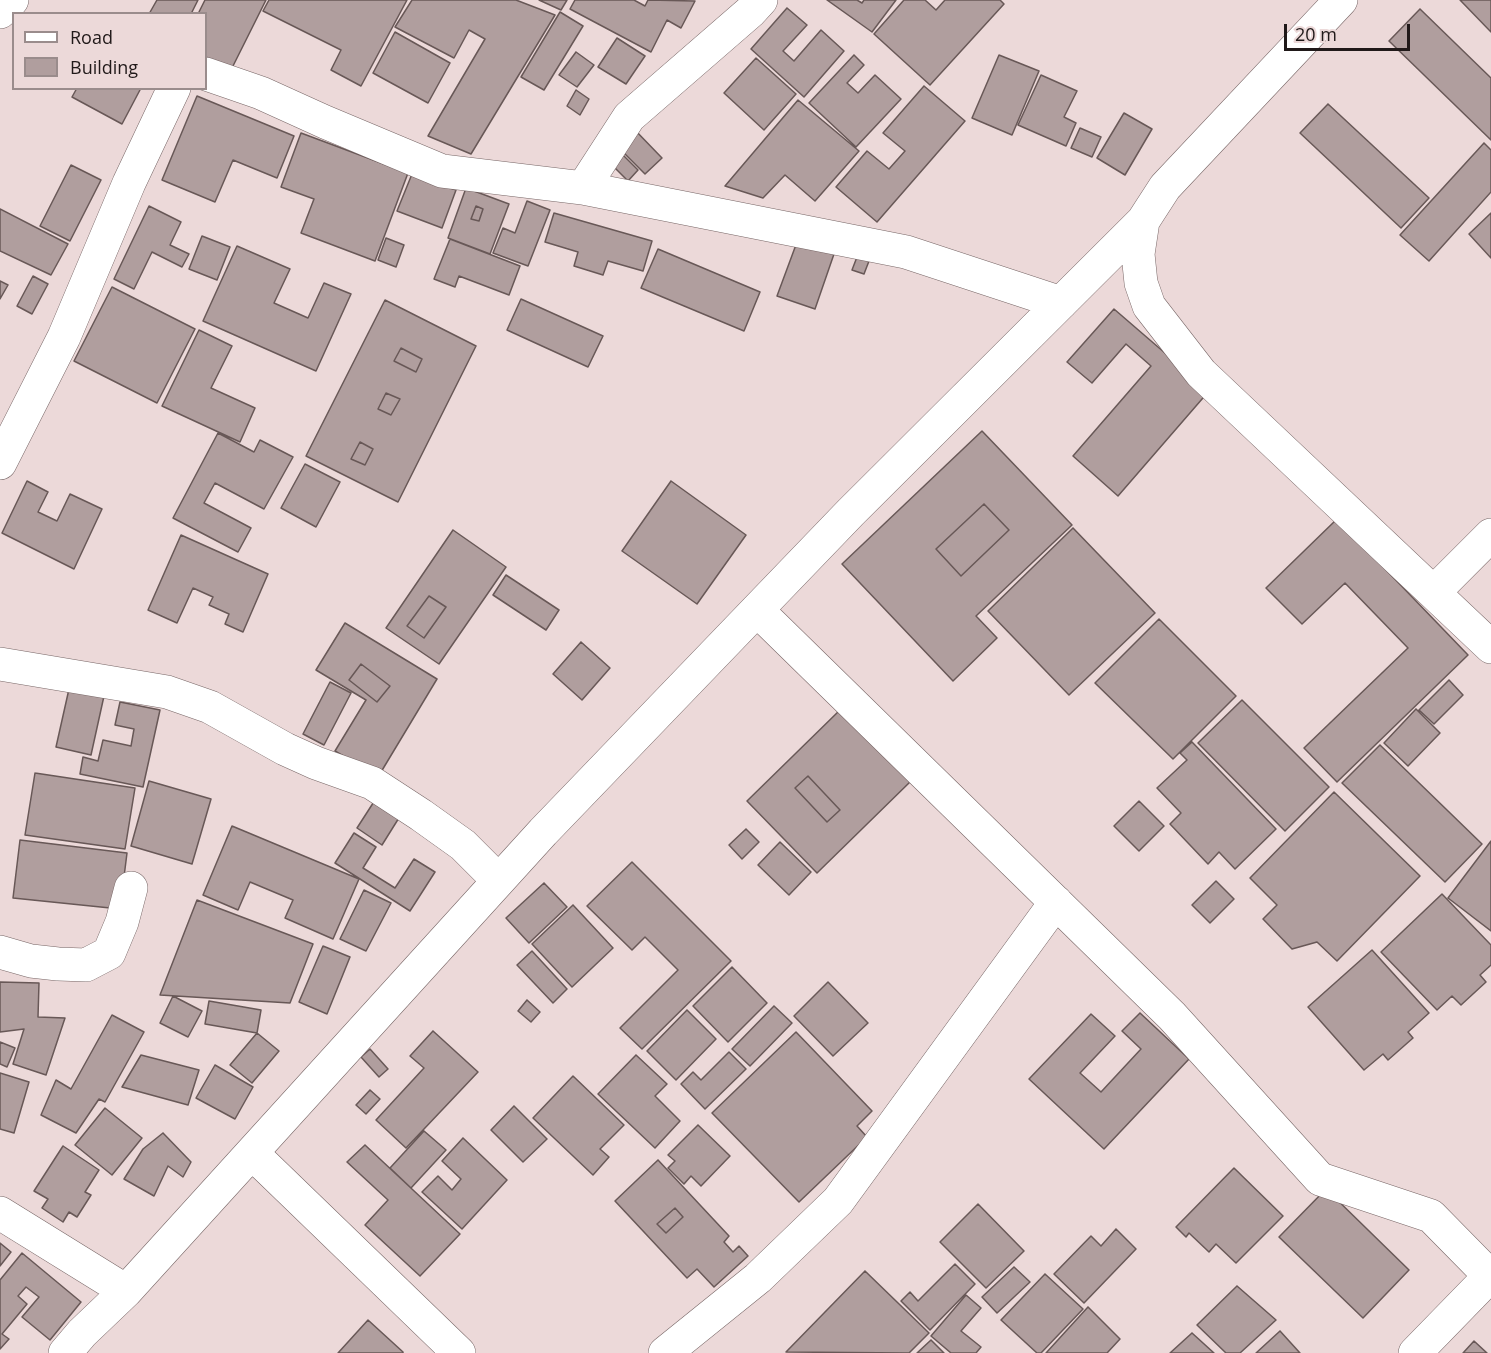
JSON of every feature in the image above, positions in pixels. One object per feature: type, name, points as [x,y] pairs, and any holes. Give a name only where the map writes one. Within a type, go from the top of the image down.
[{"type":"street","points":[[0,12],[12,0]]},
{"type":"street","points":[[583,188],[629,117],[761,0]]},
{"type":"street","points":[[66,1353],[82,1333],[126,1291],[498,880],[850,513],[1143,221],[1165,187],[1341,0]]},
{"type":"street","points":[[207,74],[261,93],[442,171],[583,188],[906,252],[1061,303]]},
{"type":"street","points":[[0,464],[64,337],[129,183],[173,90]]},
{"type":"street","points":[[1143,221],[1138,254],[1141,283],[1149,306],[1201,373],[1491,647]]},
{"type":"street","points":[[1434,592],[1491,535]]},
{"type":"street","points":[[756,610],[1173,1016],[1320,1179],[1431,1216],[1491,1276],[1415,1353]]},
{"type":"street","points":[[0,663],[167,692],[210,707],[296,754],[372,783],[463,845],[498,880]]},
{"type":"street","points":[[0,952],[31,961],[86,965],[109,953],[122,922],[131,888]]},
{"type":"street","points":[[665,1353],[758,1278],[838,1200],[1056,902]]},
{"type":"street","points":[[252,1153],[459,1353]]},
{"type":"street","points":[[0,1214],[126,1291]]},
{"type":"building","points":[[157,0],[198,0],[192,12],[150,12]]},
{"type":"building","points":[[205,0],[266,0],[231,70],[207,58],[207,12],[199,12]]},
{"type":"building","points":[[269,0],[407,0],[361,86],[331,70],[341,50],[263,11]]},
{"type":"building","points":[[412,0],[516,0],[555,15],[471,154],[428,136],[485,39],[469,30],[454,58],[395,27]]},
{"type":"building","points":[[539,0],[567,0],[561,10]]},
{"type":"building","points":[[575,0],[634,0],[645,6],[648,0],[695,1],[681,28],[667,20],[651,52],[570,9]]},
{"type":"building","points":[[827,0],[857,0],[862,3],[864,0],[896,0],[872,32]]},
{"type":"building","points":[[904,0],[925,0],[936,10],[945,0],[1000,0],[1004,4],[930,85],[874,34]]},
{"type":"building","points":[[1460,0],[1491,0],[1491,32]]},
{"type":"building","points":[[787,8],[807,25],[783,51],[794,61],[821,30],[844,51],[804,97],[751,49]]},
{"type":"building","points":[[1420,9],[1491,78],[1491,140],[1389,41]]},
{"type":"building","points":[[560,12],[583,26],[544,90],[521,77]]},
{"type":"building","points":[[395,32],[450,63],[428,103],[373,73]]},
{"type":"building","points":[[617,38],[645,56],[626,84],[598,67]]},
{"type":"building","points":[[576,52],[594,65],[577,87],[559,75]]},
{"type":"building","points":[[854,55],[864,65],[847,83],[858,93],[875,75],[901,99],[856,147],[809,103]]},
{"type":"building","points":[[999,55],[1039,71],[1012,135],[972,118]]},
{"type":"building","points":[[756,58],[796,94],[764,130],[724,93]]},
{"type":"building","points":[[1041,75],[1077,91],[1064,117],[1076,123],[1066,146],[1018,125]]},
{"type":"building","points":[[924,86],[965,121],[877,222],[836,187],[867,151],[889,169],[905,151],[883,133]]},
{"type":"building","points":[[76,90],[140,90],[122,124],[72,97]]},
{"type":"building","points":[[576,90],[589,99],[580,115],[567,106]]},
{"type":"building","points":[[197,96],[294,136],[277,178],[233,160],[215,202],[162,180]]},
{"type":"building","points":[[798,100],[859,151],[815,201],[785,175],[763,198],[725,186]]},
{"type":"building","points":[[1328,104],[1429,198],[1401,228],[1300,133]]},
{"type":"building","points":[[1124,113],[1152,129],[1125,175],[1097,158]]},
{"type":"building","points":[[633,128],[662,158],[645,174],[616,145]]},
{"type":"building","points":[[1080,128],[1101,137],[1092,157],[1071,148]]},
{"type":"building","points":[[301,133],[408,173],[375,261],[301,233],[314,199],[281,187]]},
{"type":"building","points":[[1484,143],[1491,150],[1491,192],[1429,261],[1400,235]]},
{"type":"building","points":[[620,152],[638,170],[628,181],[610,163]]},
{"type":"building","points":[[71,165],[101,180],[70,241],[40,226]]},
{"type":"building","points":[[412,174],[456,190],[442,228],[397,211]]},
{"type":"building","points":[[466,188],[509,204],[490,254],[448,238]],"holes":[[[476,206],[483,209],[479,221],[471,219]]]},
{"type":"building","points":[[527,201],[550,210],[528,266],[493,253],[503,228],[515,233]]},
{"type":"building","points":[[149,206],[181,222],[170,245],[189,254],[182,267],[152,252],[134,289],[114,279]]},
{"type":"building","points":[[476,206],[483,209],[479,221],[471,219]]},
{"type":"building","points":[[0,209],[68,244],[51,275],[0,251]]},
{"type":"building","points":[[554,213],[652,241],[643,271],[608,261],[603,275],[574,266],[578,252],[545,242]]},
{"type":"building","points":[[1491,213],[1491,258],[1469,234]]},
{"type":"building","points":[[202,236],[230,247],[217,280],[189,269]]},
{"type":"building","points":[[386,238],[404,245],[396,267],[378,260]]},
{"type":"building","points":[[450,239],[520,266],[509,295],[459,276],[455,287],[434,279]]},
{"type":"building","points":[[797,242],[834,254],[815,309],[777,296]]},
{"type":"building","points":[[237,246],[290,269],[274,303],[308,318],[324,283],[351,294],[316,371],[203,321]]},
{"type":"building","points":[[658,249],[760,292],[744,331],[641,288]]},
{"type":"building","points":[[857,257],[869,261],[864,274],[852,270]]},
{"type":"building","points":[[33,276],[48,284],[32,314],[17,306]]},
{"type":"building","points":[[0,281],[8,285],[0,299]]},
{"type":"building","points":[[112,287],[195,329],[157,403],[74,361]]},
{"type":"building","points":[[521,299],[603,336],[588,367],[507,330]]},
{"type":"building","points":[[385,300],[476,346],[398,502],[306,456]],"holes":[[[401,348],[422,359],[416,372],[394,361]],[[386,393],[400,399],[391,415],[378,409]],[[360,442],[373,449],[365,465],[351,459]]]},
{"type":"building","points":[[1114,309],[1209,391],[1118,496],[1073,456],[1151,366],[1126,344],[1092,383],[1067,362]]},
{"type":"building","points":[[199,330],[232,346],[211,388],[255,408],[240,442],[162,406]]},
{"type":"building","points":[[401,348],[422,359],[416,372],[394,361]]},
{"type":"building","points":[[386,393],[400,399],[391,415],[378,409]]},
{"type":"building","points":[[982,431],[1072,525],[976,616],[997,638],[953,681],[842,564]],"holes":[[[984,504],[1009,530],[961,576],[936,549]]]},
{"type":"building","points":[[218,433],[254,452],[260,440],[293,457],[264,509],[215,483],[204,503],[251,528],[238,552],[173,518]]},
{"type":"building","points":[[360,442],[373,449],[365,465],[351,459]]},
{"type":"building","points":[[305,464],[340,482],[316,527],[281,508]]},
{"type":"building","points":[[27,481],[48,492],[38,512],[57,521],[70,494],[102,509],[74,569],[2,533]]},
{"type":"building","points":[[671,481],[746,535],[697,604],[622,551]]},
{"type":"building","points":[[984,504],[1009,530],[961,576],[936,549]]},
{"type":"building","points":[[1337,519],[1468,655],[1337,782],[1304,748],[1408,648],[1345,583],[1302,624],[1266,588]]},
{"type":"building","points":[[1073,528],[1155,613],[1069,695],[988,611]]},
{"type":"building","points":[[453,530],[506,567],[439,664],[386,628]],"holes":[[[429,596],[446,607],[424,638],[407,626]]]},
{"type":"building","points":[[181,535],[268,574],[243,632],[225,624],[229,614],[209,605],[213,597],[193,588],[177,623],[148,610]]},
{"type":"building","points":[[506,575],[559,610],[546,630],[493,595]]},
{"type":"building","points":[[429,596],[446,607],[424,638],[407,626]]},
{"type":"building","points":[[1159,619],[1236,696],[1173,759],[1095,683]]},
{"type":"building","points":[[345,623],[437,679],[378,777],[335,751],[366,700],[316,670]],"holes":[[[361,664],[390,686],[377,702],[349,680]]]},
{"type":"building","points":[[581,642],[610,668],[582,700],[553,674]]},
{"type":"building","points":[[361,664],[390,686],[377,702],[349,680]]},
{"type":"building","points":[[1449,680],[1463,695],[1434,724],[1419,710]]},
{"type":"building","points":[[330,682],[351,693],[324,745],[303,734]]},
{"type":"building","points":[[69,689],[104,696],[91,755],[56,747]]},
{"type":"building","points":[[1242,700],[1329,787],[1285,831],[1198,743]]},
{"type":"building","points":[[120,702],[160,710],[143,787],[80,774],[83,757],[98,761],[103,740],[131,746],[134,729],[115,725]]},
{"type":"building","points":[[841,709],[911,781],[817,873],[747,801]],"holes":[[[808,776],[840,810],[827,822],[795,788]]]},
{"type":"building","points":[[1416,709],[1440,733],[1408,766],[1384,743]]},
{"type":"building","points":[[1192,742],[1276,829],[1235,869],[1219,852],[1208,864],[1170,824],[1181,813],[1157,788],[1187,760],[1180,753]]},
{"type":"building","points":[[1380,745],[1482,844],[1445,882],[1342,783]]},
{"type":"building","points":[[35,773],[135,788],[125,849],[25,835]]},
{"type":"building","points":[[808,776],[840,810],[827,822],[795,788]]},
{"type":"building","points":[[149,781],[211,799],[192,864],[131,846]]},
{"type":"building","points":[[1334,792],[1420,876],[1337,961],[1317,942],[1292,949],[1263,919],[1277,905],[1250,878]]},
{"type":"building","points":[[377,797],[402,813],[382,845],[357,828]]},
{"type":"building","points":[[1139,801],[1164,826],[1139,851],[1114,826]]},
{"type":"building","points":[[232,826],[359,879],[333,939],[285,918],[293,900],[250,882],[238,910],[203,895]]},
{"type":"building","points":[[746,829],[759,842],[742,859],[729,845]]},
{"type":"building","points":[[354,833],[376,847],[363,868],[395,888],[414,859],[435,872],[410,911],[335,863]]},
{"type":"building","points":[[20,840],[127,853],[120,909],[13,898]]},
{"type":"building","points":[[1491,841],[1491,931],[1448,898]]},
{"type":"building","points":[[780,842],[811,872],[789,895],[758,865]]},
{"type":"building","points":[[632,862],[731,961],[642,1049],[620,1028],[678,970],[645,937],[632,950],[587,906]]},
{"type":"building","points":[[1216,881],[1234,899],[1210,923],[1192,905]]},
{"type":"building","points":[[544,883],[567,907],[529,943],[506,918]]},
{"type":"building","points":[[364,890],[391,903],[366,951],[340,939]]},
{"type":"building","points":[[1442,894],[1491,945],[1491,965],[1480,975],[1486,982],[1461,1005],[1452,996],[1437,1010],[1381,952]]},
{"type":"building","points":[[197,900],[313,944],[290,1003],[160,995]]},
{"type":"building","points":[[573,905],[613,948],[572,987],[532,944]]},
{"type":"building","points":[[323,946],[350,957],[327,1014],[299,1002]]},
{"type":"building","points":[[1372,950],[1429,1013],[1408,1032],[1413,1038],[1388,1060],[1383,1054],[1364,1070],[1308,1007]]},
{"type":"building","points":[[532,951],[567,989],[553,1003],[517,965]]},
{"type":"building","points":[[732,967],[767,1003],[728,1042],[693,1006]]},
{"type":"building","points":[[0,982],[39,983],[38,1017],[65,1018],[46,1075],[13,1064],[24,1029],[0,1032]]},
{"type":"building","points":[[828,982],[868,1023],[833,1056],[794,1016]]},
{"type":"building","points":[[173,996],[202,1011],[188,1037],[160,1023]]},
{"type":"building","points":[[527,1000],[540,1012],[531,1022],[518,1011]]},
{"type":"building","points":[[209,1001],[261,1010],[257,1033],[205,1024]]},
{"type":"building","points":[[774,1006],[792,1023],[750,1066],[732,1049]]},
{"type":"building","points":[[687,1010],[716,1039],[676,1080],[647,1051]]},
{"type":"building","points":[[1140,1013],[1189,1059],[1104,1149],[1029,1079],[1091,1014],[1115,1036],[1080,1073],[1101,1092],[1141,1049],[1122,1031]]},
{"type":"building","points":[[112,1015],[144,1032],[105,1102],[99,1099],[76,1133],[41,1115],[56,1080],[71,1089]]},
{"type":"building","points":[[433,1031],[478,1072],[406,1148],[376,1120],[424,1068],[410,1056]]},
{"type":"building","points":[[796,1032],[872,1111],[857,1126],[867,1137],[799,1202],[712,1113]]},
{"type":"building","points":[[257,1033],[279,1051],[252,1083],[230,1065]]},
{"type":"building","points":[[0,1042],[15,1048],[7,1067],[0,1064]]},
{"type":"building","points":[[370,1049],[388,1069],[379,1077],[361,1057]]},
{"type":"building","points":[[729,1052],[746,1069],[705,1109],[681,1084],[693,1072],[701,1080]]},
{"type":"building","points":[[141,1055],[199,1070],[188,1105],[122,1087]]},
{"type":"building","points":[[636,1055],[667,1084],[655,1096],[680,1121],[655,1148],[598,1094]]},
{"type":"building","points":[[215,1065],[253,1087],[235,1119],[196,1098]]},
{"type":"building","points":[[0,1073],[29,1082],[14,1133],[0,1129]]},
{"type":"building","points":[[573,1076],[624,1125],[600,1149],[609,1157],[593,1175],[533,1118]]},
{"type":"building","points":[[370,1090],[380,1099],[366,1114],[356,1105]]},
{"type":"building","points":[[514,1106],[547,1139],[523,1162],[491,1130]]},
{"type":"building","points":[[105,1108],[142,1138],[112,1175],[75,1145]]},
{"type":"building","points":[[698,1125],[730,1156],[701,1186],[691,1176],[684,1184],[668,1168],[675,1161],[668,1155]]},
{"type":"building","points":[[424,1131],[446,1150],[411,1188],[390,1168]]},
{"type":"building","points":[[163,1133],[191,1162],[183,1177],[168,1166],[154,1196],[124,1179],[143,1149]]},
{"type":"building","points":[[463,1138],[507,1180],[462,1229],[422,1192],[438,1176],[452,1190],[461,1179],[442,1161]]},
{"type":"building","points":[[365,1145],[460,1234],[420,1276],[365,1225],[388,1200],[347,1162]]},
{"type":"building","points":[[63,1146],[99,1170],[85,1192],[91,1195],[77,1217],[69,1212],[63,1222],[42,1208],[48,1199],[34,1191]]},
{"type":"building","points":[[658,1160],[729,1236],[724,1242],[733,1252],[739,1246],[748,1256],[714,1287],[697,1269],[687,1278],[615,1201]],"holes":[[[675,1208],[683,1217],[666,1233],[657,1224]]]},
{"type":"building","points":[[1234,1168],[1283,1216],[1236,1263],[1216,1244],[1209,1252],[1189,1233],[1186,1237],[1176,1227]]},
{"type":"building","points":[[1326,1189],[1409,1270],[1363,1318],[1279,1237]]},
{"type":"building","points":[[978,1204],[1024,1251],[986,1288],[940,1242]]},
{"type":"building","points":[[675,1208],[683,1217],[666,1233],[657,1224]]},
{"type":"building","points":[[1116,1229],[1136,1249],[1084,1303],[1054,1274],[1091,1236],[1101,1246]]},
{"type":"building","points":[[0,1243],[11,1252],[0,1266]]},
{"type":"building","points":[[22,1253],[81,1302],[50,1340],[22,1317],[39,1297],[26,1287],[18,1296],[27,1304],[2,1334],[9,1339],[0,1349],[0,1280]]},
{"type":"building","points":[[955,1264],[975,1284],[930,1330],[901,1301],[910,1292],[918,1301]]},
{"type":"building","points":[[1014,1267],[1030,1282],[997,1313],[982,1297]]},
{"type":"building","points":[[865,1271],[929,1333],[909,1353],[786,1352]]},
{"type":"building","points":[[1045,1274],[1083,1309],[1041,1353],[1037,1353],[1001,1320]]},
{"type":"building","points":[[1237,1286],[1276,1320],[1240,1353],[1226,1353],[1197,1325]]},
{"type":"building","points":[[966,1295],[981,1308],[961,1331],[981,1347],[976,1353],[951,1353],[931,1336]]},
{"type":"building","points":[[1088,1307],[1120,1339],[1107,1353],[1046,1353]]},
{"type":"building","points":[[368,1320],[403,1352],[403,1353],[338,1353]]},
{"type":"building","points":[[1280,1331],[1300,1353],[1256,1353]]},
{"type":"building","points":[[1192,1333],[1214,1353],[1170,1353]]},
{"type":"building","points":[[931,1340],[944,1353],[917,1353]]},
{"type":"building","points":[[1474,1341],[1487,1353],[1463,1353]]}]
